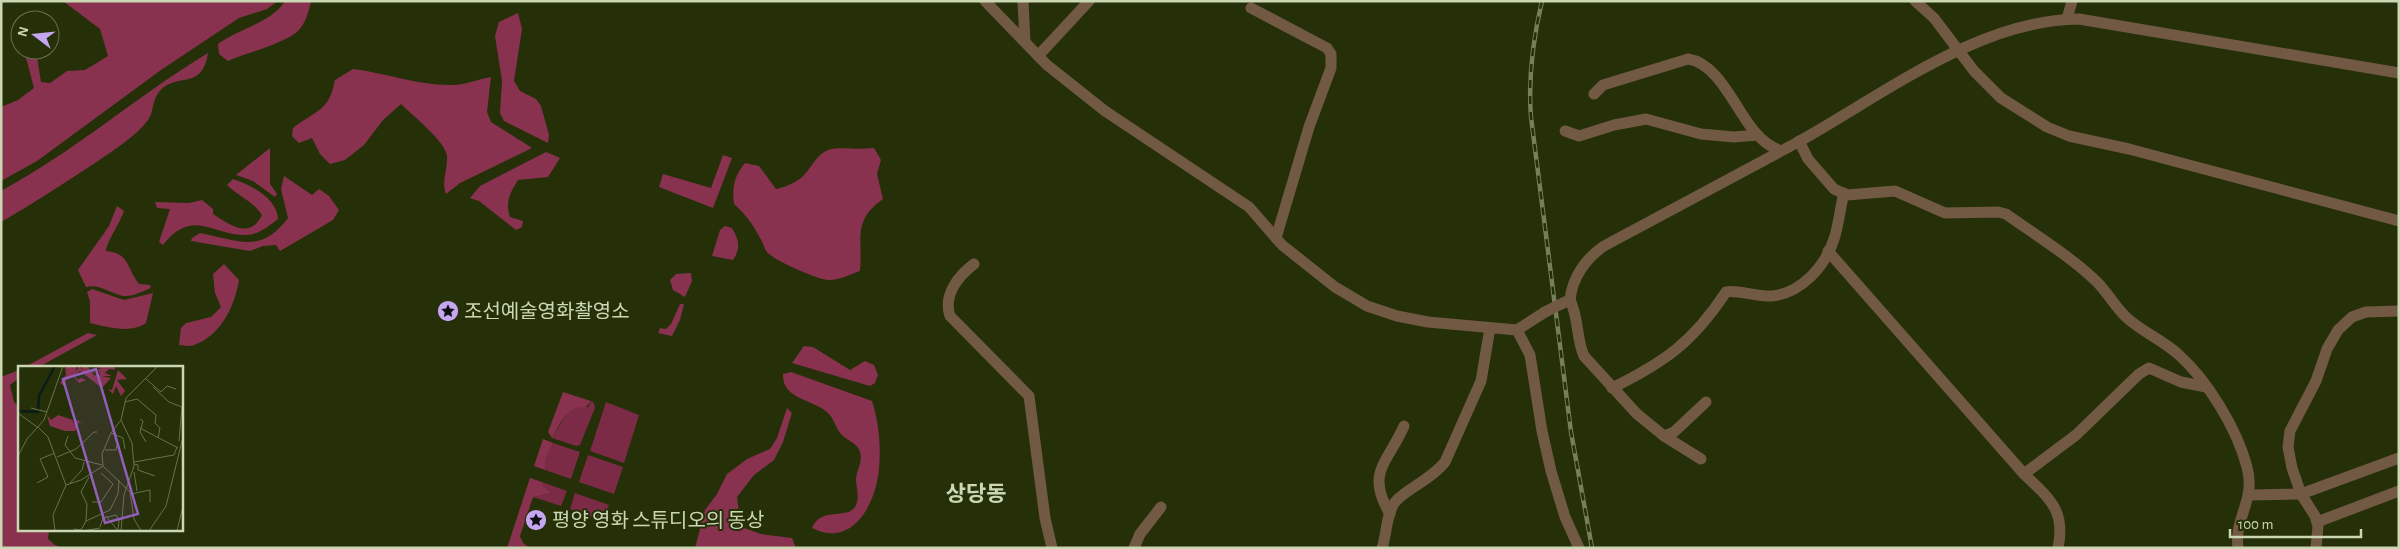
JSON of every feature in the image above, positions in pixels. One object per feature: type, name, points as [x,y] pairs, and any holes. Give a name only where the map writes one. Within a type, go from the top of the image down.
[{"type":"street","points":[[985,1],[1038,56],[1105,110],[1249,206],[1276,238],[1304,265],[1335,287],[1367,306],[1397,316],[1428,322],[1517,330],[1545,312],[1567,301],[1574,282],[1593,254],[1799,142],[1933,64],[2018,28],[2067,19],[2079,19],[2399,73]]},
{"type":"street","points":[[1023,1],[1025,42]]},
{"type":"street","points":[[1038,56],[1089,1]]},
{"type":"street","points":[[1915,1],[1934,18],[1974,71],[2001,98],[2025,115],[2069,136],[2130,149],[2399,221]]},
{"type":"street","points":[[2067,19],[2072,1]]},
{"type":"street","points":[[1251,8],[1327,48],[1331,54],[1331,68],[1306,135],[1293,187],[1276,238]]},
{"type":"street","points":[[1594,94],[1603,85],[1688,60],[1695,60],[1726,89],[1763,141],[1780,151]]},
{"type":"street","points":[[1565,131],[1579,136],[1614,125],[1646,119],[1701,134],[1734,137],[1758,135]]},
{"type":"street","points":[[1799,142],[1808,159],[1834,189],[1844,193],[1858,195],[1895,191],[1945,213],[1998,212],[2006,214],[2070,260],[2098,283],[2124,316],[2179,355],[2219,405],[2239,444],[2248,468],[2250,495],[2237,538],[2238,548]]},
{"type":"street","points":[[1612,388],[1666,359],[1692,336],[1709,317],[1726,292],[1769,296],[1788,293],[1812,276],[1834,239],[1844,193]]},
{"type":"street","points":[[1828,251],[2024,474],[2056,506],[2060,537],[2058,548]]},
{"type":"street","points":[[974,264],[964,271],[951,290],[948,309],[950,316],[1029,396],[1045,518],[1052,548]]},
{"type":"street","points":[[1567,301],[1575,311],[1579,344],[1584,356],[1637,414],[1664,436],[1701,459]]},
{"type":"street","points":[[2316,548],[2317,522],[2301,494],[2292,468],[2288,447],[2290,431],[2316,381],[2327,349],[2338,330],[2352,317],[2366,312],[2399,311]]},
{"type":"street","points":[[1382,548],[1390,514],[1396,501],[1437,473],[1445,462],[1481,381],[1490,328]]},
{"type":"street","points":[[1517,330],[1530,354],[1542,431],[1551,471],[1565,517],[1579,548]]},
{"type":"street","points":[[2024,474],[2076,435],[2139,374],[2149,368],[2181,382],[2206,387]]},
{"type":"street","points":[[1664,436],[1674,432],[1706,402]]},
{"type":"street","points":[[1390,514],[1382,501],[1378,478],[1380,467],[1404,426]]},
{"type":"street","points":[[2250,495],[2301,494],[2399,458]]},
{"type":"street","points":[[2317,522],[2399,491]]},
{"type":"street","points":[[1134,548],[1140,534],[1161,507]]},
{"type":"shaded area","points":[[63,1],[278,1],[267,9],[239,18],[161,70],[37,161],[1,181],[1,107],[18,100],[34,88],[27,60],[38,60],[41,82],[50,83],[67,71],[85,70],[108,56],[100,29]]},
{"type":"shaded area","points":[[285,1],[311,1],[304,24],[293,35],[228,61],[219,54],[218,44],[264,20]]},
{"type":"shaded area","points":[[518,13],[522,29],[514,81],[520,91],[536,99],[541,106],[549,135],[548,143],[504,121],[500,113],[502,81],[495,36],[499,22]]},
{"type":"shaded area","points":[[208,53],[205,65],[200,73],[194,77],[166,86],[159,92],[148,120],[131,137],[74,177],[1,222],[1,191],[55,159],[156,87]]},
{"type":"shaded area","points":[[353,69],[440,85],[462,84],[491,77],[487,112],[491,122],[532,148],[460,183],[446,194],[444,184],[447,156],[445,150],[435,136],[401,104],[383,120],[364,145],[345,160],[330,164],[320,154],[312,138],[299,143],[292,136],[293,128],[325,105],[335,80]]},
{"type":"shaded area","points":[[270,148],[270,184],[277,194],[275,197],[253,181],[236,175]]},
{"type":"shaded area","points":[[835,148],[874,148],[881,160],[877,174],[883,199],[873,207],[863,223],[860,240],[860,271],[830,280],[807,274],[787,265],[767,252],[752,224],[734,204],[735,182],[738,173],[745,163],[759,166],[776,189],[789,185],[805,175],[821,154],[826,151]]},
{"type":"shaded area","points":[[546,152],[560,158],[548,177],[518,180],[509,198],[510,217],[523,221],[522,227],[516,230],[479,201],[470,198],[480,186]]},
{"type":"shaded area","points":[[723,155],[732,158],[713,208],[659,187],[663,174],[711,188]]},
{"type":"shaded area","points":[[284,176],[312,195],[319,189],[329,196],[339,210],[333,220],[280,251],[276,245],[263,246],[250,251],[191,241],[192,238],[200,233],[248,242],[268,237],[278,230],[288,218],[281,189]]},
{"type":"shaded area","points":[[233,179],[262,193],[277,211],[278,219],[263,230],[250,235],[234,234],[193,225],[174,234],[163,245],[159,242],[170,209],[157,208],[155,202],[189,203],[202,200],[213,209],[213,214],[233,226],[246,229],[257,223],[262,215],[250,202],[227,185]]},
{"type":"shaded area","points":[[117,206],[124,211],[106,251],[114,252],[124,258],[139,284],[150,285],[151,288],[134,295],[119,295],[96,286],[86,287],[78,270],[109,226]]},
{"type":"shaded area","points":[[725,226],[732,228],[738,240],[737,252],[733,260],[712,256],[720,230]]},
{"type":"shaded area","points":[[224,264],[239,280],[234,299],[225,318],[212,335],[204,341],[192,346],[179,345],[181,328],[186,323],[211,317],[221,307],[215,293],[213,274]]},
{"type":"shaded area","points":[[691,273],[692,281],[685,297],[673,290],[670,280],[676,274]]},
{"type":"shaded area","points":[[92,289],[124,300],[153,293],[146,323],[126,329],[90,323],[90,301],[87,292]]},
{"type":"shaded area","points":[[680,304],[684,304],[680,320],[672,336],[658,333],[660,328],[666,329],[671,324]]},
{"type":"shaded area","points":[[88,333],[97,335],[41,366],[27,366]]},
{"type":"shaded area","points":[[804,346],[813,347],[850,370],[865,361],[874,365],[878,375],[875,383],[870,386],[792,363]]},
{"type":"shaded area","points":[[18,370],[18,379],[10,385],[14,402],[18,406],[18,532],[49,532],[48,539],[55,545],[63,548],[1,548],[1,377]]},
{"type":"shaded area","points":[[791,372],[872,401],[880,443],[877,482],[873,496],[860,519],[850,528],[839,532],[827,533],[812,528],[823,517],[849,512],[854,508],[858,499],[856,479],[861,456],[860,452],[857,446],[841,434],[827,412],[787,389],[783,374]]},
{"type":"shaded area","points":[[563,392],[591,401],[585,408],[579,407],[569,412],[561,421],[552,438],[548,432]]},
{"type":"shaded area","points":[[591,401],[594,403],[595,408],[580,445],[576,446],[552,438],[569,410],[576,406],[588,407]]},
{"type":"shaded area","points":[[606,402],[639,415],[624,463],[590,451]]},
{"type":"shaded area","points":[[787,408],[792,413],[783,442],[774,460],[754,475],[737,497],[741,527],[761,534],[792,538],[796,548],[695,548],[705,510],[717,494],[727,474],[747,459],[770,449],[777,438]]},
{"type":"shaded area","points":[[543,439],[553,443],[545,461],[545,470],[534,466]]},
{"type":"shaded area","points":[[553,443],[580,452],[571,479],[545,470],[545,461]]},
{"type":"shaded area","points":[[588,455],[623,467],[614,494],[579,482]]},
{"type":"shaded area","points":[[530,478],[542,482],[543,486],[552,493],[533,497],[520,536],[523,543],[530,548],[507,548]]},
{"type":"shaded area","points":[[542,482],[567,491],[561,506],[533,497],[552,493],[543,486]]},
{"type":"shaded area","points":[[575,493],[609,505],[603,521],[570,509]]},
{"type":"railway","points":[[1542,1],[1532,59],[1531,117],[1571,432],[1592,548]]},
{"type":"place","name":"조선예술영화촬영소","points":[[448,311]]},
{"type":"place","name":"평양 영화 스튜디오의 동상","points":[[536,520]]},
{"type":"district","name":"상당동","points":[[976,493]]}]
